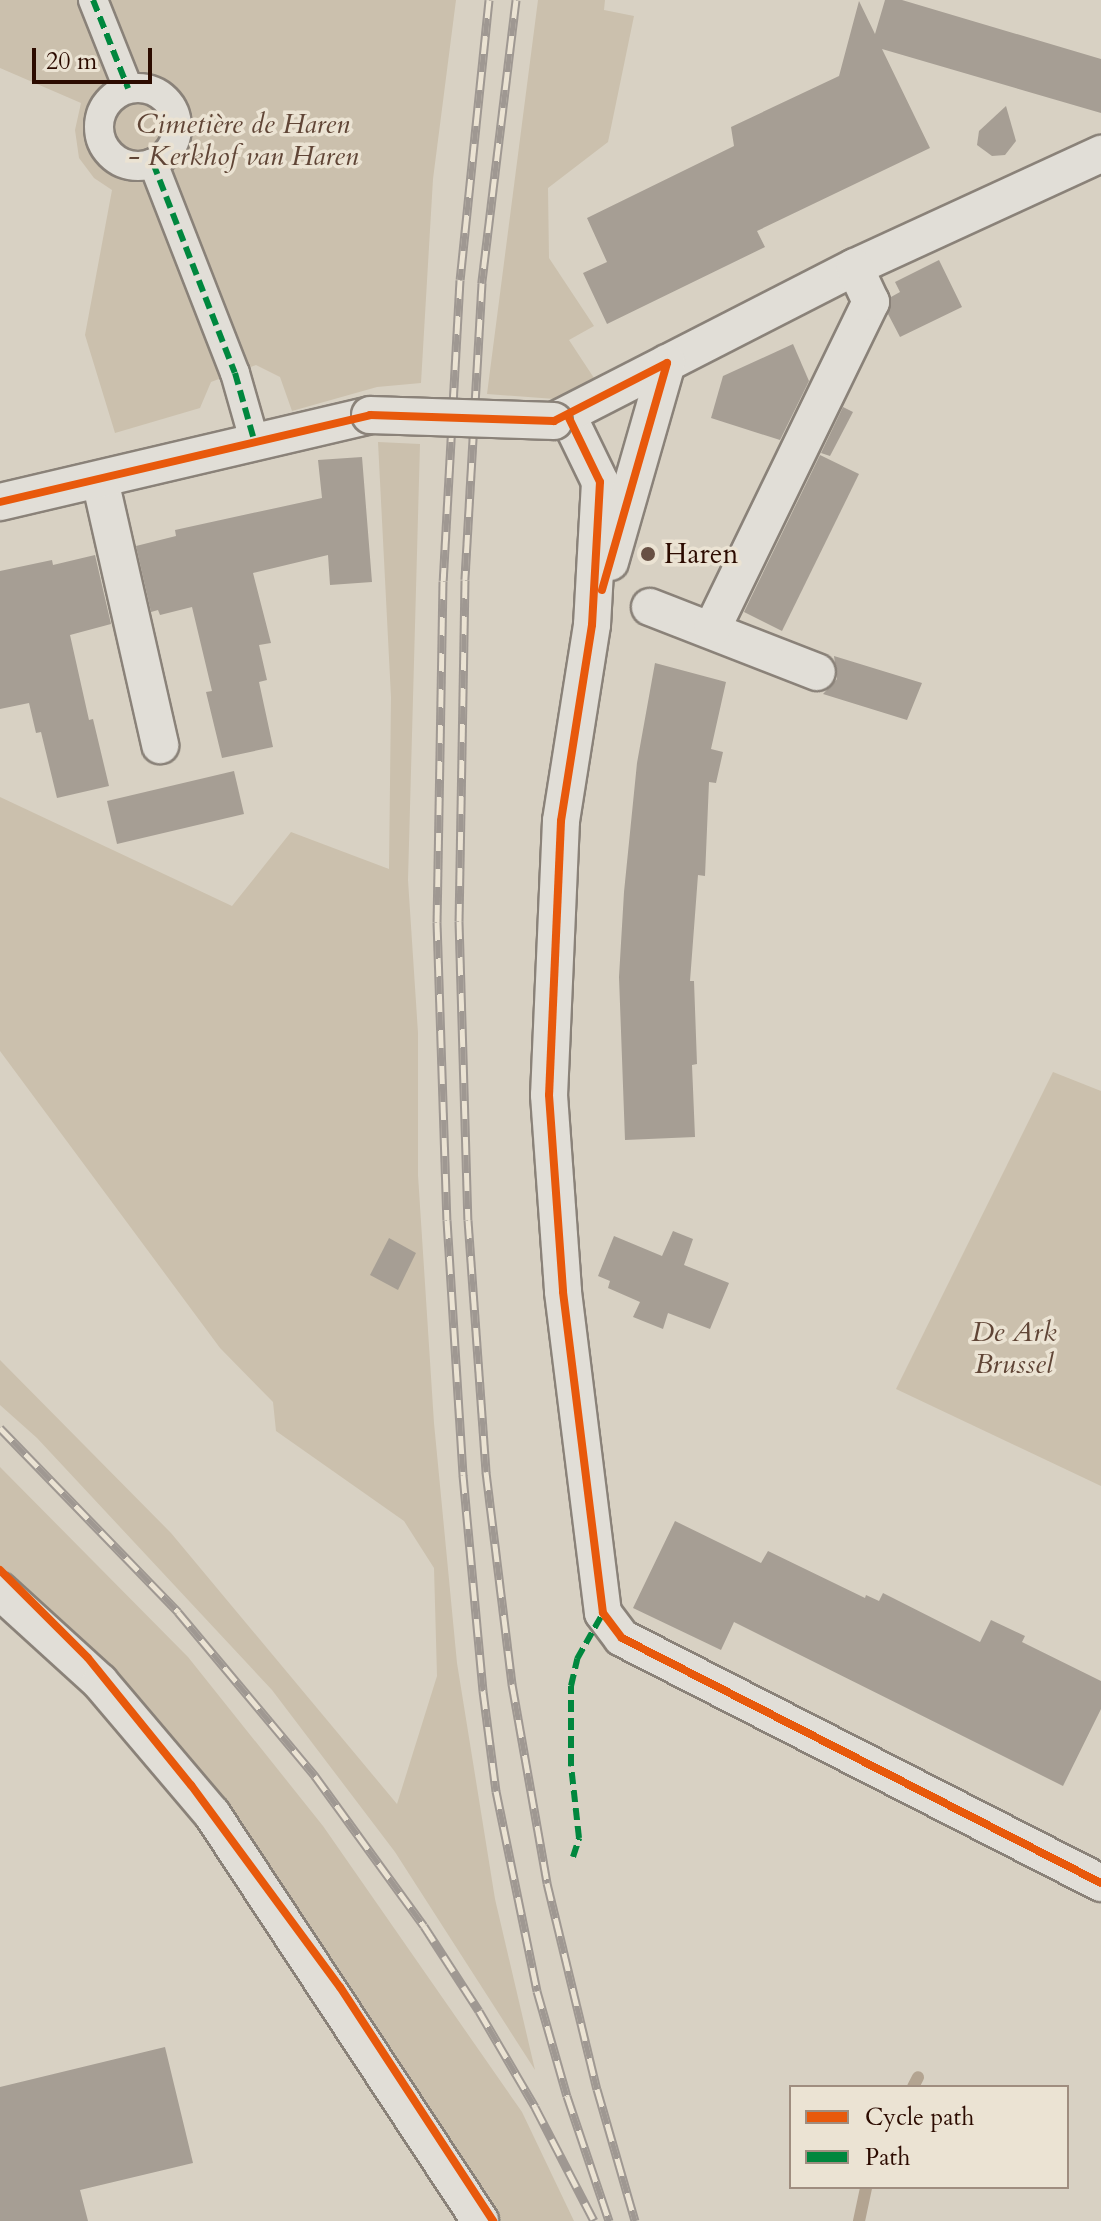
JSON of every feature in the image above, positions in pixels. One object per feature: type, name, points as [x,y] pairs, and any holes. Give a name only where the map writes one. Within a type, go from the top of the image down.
[{"type":"street","points":[[93,0],[128,88]]},
{"type":"street","points":[[128,88],[148,89],[165,98],[176,114],[177,134],[169,151],[153,163],[134,166],[116,159],[103,145],[99,126],[106,104],[128,88]]},
{"type":"street","points":[[0,502],[370,415],[561,418],[855,267],[1101,154]]},
{"type":"street","points":[[153,163],[235,373],[255,443]]},
{"type":"street","points":[[712,629],[871,302],[855,267]]},
{"type":"street","points":[[592,625],[667,363]]},
{"type":"street","points":[[561,418],[600,482],[592,625],[561,821],[549,1095],[563,1292],[603,1613],[622,1638],[1101,1883]]},
{"type":"street","points":[[100,480],[160,745]]},
{"type":"street","points":[[650,607],[817,672]]},
{"type":"street","points":[[0,1591],[100,1682],[212,1814],[480,2221]]},
{"type":"green space","name":"Cimetière de Haren - Kerkhof van Haren","points":[[0,0],[456,0],[433,179],[421,383],[377,387],[292,411],[280,377],[256,365],[211,382],[200,408],[115,433],[85,335],[112,190],[94,178],[79,158],[75,130],[81,103],[0,68]]},
{"type":"green space","points":[[538,0],[605,0],[604,10],[634,16],[608,142],[548,188],[549,258],[594,326],[569,340],[594,378],[555,399],[487,394]]},
{"type":"green space","points":[[378,442],[420,444],[408,880],[418,1033],[418,1175],[434,1423],[457,1663],[495,1899],[535,2070],[395,1852],[272,1690],[37,1438],[0,1405],[0,1360],[171,1533],[397,1804],[437,1676],[434,1568],[404,1521],[276,1431],[273,1402],[220,1348],[0,1051],[0,797],[232,906],[291,832],[389,869],[391,697]]},
{"type":"green space","name":"De Ark Brussel","points":[[1053,1072],[1101,1091],[1101,1486],[896,1389]]},
{"type":"green space","points":[[0,1467],[188,1657],[323,1826],[522,2112],[574,2221],[487,2221],[207,1783],[0,1577]]},
{"type":"building","points":[[885,0],[902,0],[1101,59],[1101,113],[882,49],[930,148],[757,231],[765,247],[607,324],[583,273],[607,262],[587,218],[734,146],[731,127],[839,76],[859,1],[875,34]]},
{"type":"building","points":[[1006,106],[1016,141],[1005,155],[992,156],[977,145],[979,131]]},
{"type":"building","points":[[939,260],[962,307],[900,337],[888,314],[891,297],[900,292],[895,282]]},
{"type":"building","points":[[793,344],[809,381],[780,440],[711,418],[723,376]]},
{"type":"building","points":[[843,407],[853,412],[830,456],[821,453]]},
{"type":"building","points":[[820,455],[859,474],[782,631],[744,612]]},
{"type":"building","points":[[362,457],[372,582],[330,585],[328,555],[253,573],[271,643],[259,645],[267,680],[259,682],[273,747],[222,758],[206,692],[212,691],[192,607],[160,615],[158,610],[151,612],[136,546],[176,536],[175,530],[322,498],[318,460]]},
{"type":"building","points":[[95,555],[111,624],[70,635],[89,720],[93,719],[109,786],[57,798],[41,732],[36,733],[29,703],[0,709],[0,571],[52,560],[53,565]]},
{"type":"building","points":[[834,656],[922,683],[907,720],[823,694],[837,679]]},
{"type":"building","points":[[655,663],[726,682],[711,749],[723,752],[716,783],[709,782],[705,876],[698,875],[690,981],[694,981],[697,1064],[692,1065],[695,1137],[625,1140],[619,977],[624,892],[637,763]]},
{"type":"building","points":[[234,771],[244,814],[117,844],[107,801]]},
{"type":"building","points":[[673,1231],[693,1239],[684,1265],[729,1283],[710,1329],[668,1313],[663,1329],[633,1317],[640,1302],[608,1288],[610,1281],[598,1276],[614,1236],[662,1256]]},
{"type":"building","points":[[389,1238],[416,1253],[398,1290],[370,1275]]},
{"type":"building","points":[[675,1521],[761,1563],[768,1551],[865,1598],[866,1595],[879,1601],[883,1593],[980,1642],[991,1620],[1025,1636],[1022,1642],[1101,1681],[1101,1709],[1063,1786],[734,1622],[721,1650],[633,1608]]},
{"type":"building","points":[[165,2047],[193,2163],[80,2190],[88,2221],[0,2221],[0,2087]]},
{"type":"waterway","points":[[914,2085],[918,2077]]},
{"type":"waterway","points":[[859,2221],[866,2189]]},
{"type":"railway","points":[[489,0],[460,280],[443,581],[437,922],[447,1220],[463,1475],[483,1691],[496,1791],[537,1991],[567,2096],[609,2221]]},
{"type":"railway","points":[[516,0],[482,283],[465,580],[459,921],[468,1220],[486,1472],[512,1684],[547,1883],[597,2089],[635,2221]]},
{"type":"railway","points":[[0,1428],[178,1612],[315,1776],[424,1926],[479,2011],[535,2107],[594,2221]]},
{"type":"marked path","points":[[93,0],[128,88]]},
{"type":"marked path","points":[[153,163],[235,373],[255,443]]},
{"type":"marked path","points":[[573,1857],[579,1838],[571,1766],[571,1686],[577,1659],[603,1613]]},
{"type":"cycle path","points":[[0,502],[370,415],[554,421],[667,363]]},
{"type":"cycle path","points":[[602,590],[667,363]]},
{"type":"cycle path","points":[[568,416],[600,482],[592,625],[561,821],[549,1095],[563,1292],[603,1613],[622,1638],[1101,1883]]},
{"type":"cycle path","points":[[0,1570],[88,1658],[191,1785],[340,1987],[493,2221]]},
{"type":"place","name":"Haren","points":[[648,554]]}]
